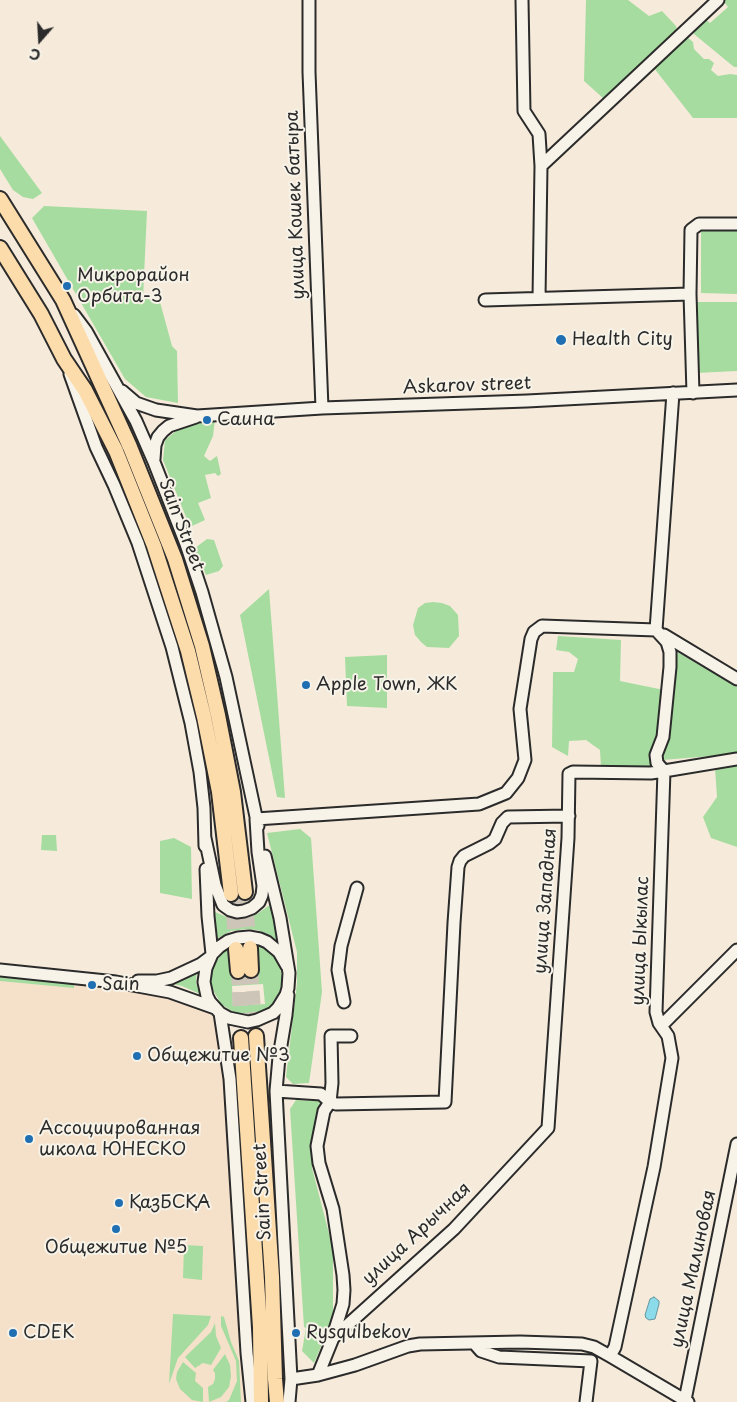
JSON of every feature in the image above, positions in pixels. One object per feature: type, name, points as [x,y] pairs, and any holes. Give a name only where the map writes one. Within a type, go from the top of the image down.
[{"type":"main road","name":"Sain Street","points":[[0,199],[63,300],[130,447],[158,514],[188,600],[211,683],[233,792],[245,892]]},
{"type":"main road","name":"Sain Street","points":[[0,248],[41,314],[64,358],[86,390],[116,451],[154,546],[179,618],[204,717],[219,792],[231,894]]},
{"type":"main road","points":[[243,949],[244,970]]},
{"type":"main road","name":"Sain Street","points":[[256,1036],[272,1277],[277,1402]]},
{"type":"main road","name":"Sain Street","points":[[241,1038],[260,1327],[261,1402]]},
{"type":"street","name":"улица Кошек батыра","points":[[310,0],[309,72],[322,408]]},
{"type":"street","points":[[522,0],[524,111],[539,134],[541,166],[539,298]]},
{"type":"street","points":[[541,166],[718,0]]},
{"type":"street","points":[[693,393],[690,294],[691,230],[699,224],[737,224]]},
{"type":"street","points":[[485,300],[690,294]]},
{"type":"street","points":[[0,970],[116,982],[170,992],[217,1010],[228,1018],[248,1022],[266,1017],[278,1008],[286,995],[289,980],[280,918],[256,819],[226,677],[202,592],[154,462],[136,421],[86,331],[63,300]]},
{"type":"street","points":[[64,358],[96,447],[138,543],[172,647],[189,715],[200,772],[204,808],[211,956],[206,968],[204,982],[207,996],[217,1010]]},
{"type":"street","points":[[115,385],[136,403],[156,410],[197,416]]},
{"type":"street","name":"Askarov street","points":[[197,416],[322,408],[527,401],[737,390]]},
{"type":"street","points":[[656,630],[662,574],[673,393]]},
{"type":"street","points":[[154,462],[155,444],[163,431],[170,426],[197,416]]},
{"type":"street","points":[[256,819],[479,804],[506,793],[518,778],[525,760],[520,709],[531,639],[534,632],[542,626],[656,630],[737,679]]},
{"type":"street","name":"улица Ыкылас","points":[[610,1356],[615,1347],[652,1176],[672,1058],[668,1036],[661,1026],[656,1012],[664,770],[657,762],[656,755],[663,737],[670,652],[668,642],[656,630]]},
{"type":"street","points":[[664,770],[737,759]]},
{"type":"street","name":"улица Западная","points":[[549,1124],[569,816],[569,774],[573,772],[651,773],[664,770]]},
{"type":"street","points":[[276,1091],[321,1094],[330,1102],[336,1104],[445,1102],[454,923],[458,867],[460,862],[464,856],[495,839],[502,823],[508,817],[569,816]]},
{"type":"street","points":[[205,838],[219,898],[223,905],[230,910],[244,911],[252,908],[259,902],[262,896],[263,886],[256,819]]},
{"type":"street","points":[[344,1002],[338,970],[341,946],[347,931],[357,888]]},
{"type":"street","points":[[116,982],[157,981],[170,978],[201,964],[219,947],[228,941],[238,938],[260,939],[279,952],[287,966]]},
{"type":"street","points":[[661,1026],[737,950]]},
{"type":"street","name":"Sain Street","points":[[289,980],[276,1091],[291,1379],[289,1402]]},
{"type":"street","name":"Sain Street","points":[[217,1010],[230,1079],[245,1325],[252,1402]]},
{"type":"street","points":[[332,1338],[343,1304],[343,1275],[333,1209],[319,1163],[317,1146],[324,1111],[330,1102],[332,1083],[331,1036],[352,1036]]},
{"type":"street","name":"улица Арычная","points":[[318,1374],[332,1338],[454,1229],[532,1143],[545,1132],[549,1124]]},
{"type":"street","name":"улица Малиновая","points":[[686,1401],[737,1144]]},
{"type":"street","points":[[291,1379],[355,1365],[420,1344],[520,1342],[582,1344],[594,1347],[686,1401]]},
{"type":"street","points":[[474,1343],[481,1351],[500,1357],[591,1361],[586,1402]]},
{"type":"shaded area","name":"ҚазБСҚА","points":[[0,970],[150,988],[220,1013],[252,1402],[0,1402]]},
{"type":"green space","points":[[586,0],[628,0],[649,16],[662,11],[676,26],[677,31],[603,98],[584,81]]},
{"type":"green space","points":[[724,0],[737,0],[737,67],[734,67],[694,34],[692,28],[704,18],[710,23],[728,7]]},
{"type":"green space","points":[[687,37],[693,42],[694,49],[704,59],[709,59],[714,63],[711,70],[718,76],[737,75],[737,118],[693,118],[654,68]]},
{"type":"green space","points":[[0,136],[42,193],[33,199],[23,197],[13,190],[0,169]]},
{"type":"green space","points":[[44,206],[147,211],[143,298],[160,302],[172,346],[177,351],[178,403],[146,397],[125,379],[32,218]]},
{"type":"green space","points":[[737,229],[737,294],[701,293],[701,230]]},
{"type":"green space","points":[[695,302],[737,302],[737,371],[696,373]]},
{"type":"green space","points":[[198,419],[215,419],[213,436],[204,456],[210,461],[217,456],[221,474],[218,476],[215,473],[205,475],[211,498],[198,503],[205,520],[190,527],[163,460],[165,440],[181,427]]},
{"type":"green space","points":[[207,539],[214,540],[223,566],[219,571],[206,575],[195,548]]},
{"type":"green space","points":[[269,589],[285,798],[277,797],[240,615]]},
{"type":"green space","points":[[433,602],[450,606],[458,615],[459,636],[449,648],[427,647],[415,635],[413,625],[418,608],[425,603]]},
{"type":"green space","points":[[558,636],[621,640],[620,681],[664,690],[674,650],[737,687],[737,754],[662,760],[652,770],[601,767],[600,750],[586,740],[569,741],[568,756],[552,747],[553,672],[574,672],[578,659],[569,652],[556,650]]},
{"type":"green space","points":[[387,655],[387,708],[347,706],[345,657]]},
{"type":"green space","points":[[737,763],[737,847],[711,838],[703,817],[717,797],[715,768]]},
{"type":"green space","points":[[300,829],[311,838],[322,992],[309,1083],[293,1084],[286,1077],[297,983],[297,952],[267,833]]},
{"type":"green space","points":[[42,835],[56,835],[57,851],[41,850]]},
{"type":"green space","points":[[174,838],[191,847],[192,899],[160,893],[160,841]]},
{"type":"green space","points":[[271,904],[277,941],[270,935],[257,930],[246,929],[231,931],[218,938],[214,944],[213,911],[231,919],[243,920],[257,914]]},
{"type":"green space","points":[[246,943],[262,947],[275,957],[283,980],[274,1003],[267,1009],[252,1015],[235,1013],[221,1004],[211,982],[213,966],[223,952],[237,944]],"holes":[[[258,948],[259,966],[231,968],[230,950]],[[263,984],[265,1004],[233,1006],[232,986]]]},
{"type":"green space","points":[[197,969],[196,983],[200,994],[182,986],[168,983]]},
{"type":"green space","points":[[0,975],[74,983],[74,988],[0,981]]},
{"type":"green space","points":[[296,1100],[320,1101],[312,1168],[333,1249],[333,1318],[314,1363],[302,1351],[306,1328],[304,1327],[290,1109]]},
{"type":"green space","points":[[184,1245],[203,1246],[202,1280],[183,1278]]},
{"type":"green space","points":[[173,1314],[211,1316],[208,1325],[178,1358],[169,1384]]},
{"type":"green space","points":[[221,1316],[224,1317],[239,1361],[241,1402],[226,1402],[229,1400],[237,1381],[236,1361],[221,1326]]},
{"type":"green space","points":[[215,1323],[216,1336],[221,1348],[211,1365],[203,1363],[195,1368],[185,1357],[211,1332]]},
{"type":"green space","points":[[225,1354],[230,1365],[229,1387],[221,1397],[209,1402],[208,1387],[213,1384],[215,1379],[213,1370]]},
{"type":"green space","points":[[183,1362],[196,1373],[195,1381],[203,1388],[203,1402],[192,1400],[180,1389],[176,1379],[177,1372]]},
{"type":"water","points":[[654,1297],[659,1301],[659,1304],[655,1319],[649,1320],[645,1315],[650,1299]]},
{"type":"tunnel","points":[[245,892],[250,948]]},
{"type":"tunnel","points":[[231,894],[236,949]]},
{"type":"tunnel","points":[[251,970],[256,1036]]},
{"type":"tunnel","points":[[238,971],[241,1038]]},
{"type":"place","name":"Микрорайон Орбита-3","points":[[67,286]]},
{"type":"place","name":"Health City","points":[[561,340]]},
{"type":"place","name":"Саина","points":[[207,420]]},
{"type":"place","name":"Apple Town, ЖК","points":[[306,685]]},
{"type":"place","name":"Sain","points":[[92,985]]},
{"type":"place","name":"Общежитие №3","points":[[137,1056]]},
{"type":"place","name":"Ассоциированная школа ЮНЕСКО","points":[[29,1139]]},
{"type":"place","name":"ҚазБСҚА","points":[[119,1203]]},
{"type":"place","name":"Общежитие №5","points":[[116,1229]]},
{"type":"place","name":"CDEK","points":[[13,1333]]},
{"type":"place","name":"Rysqulbekov","points":[[296,1333]]}]
